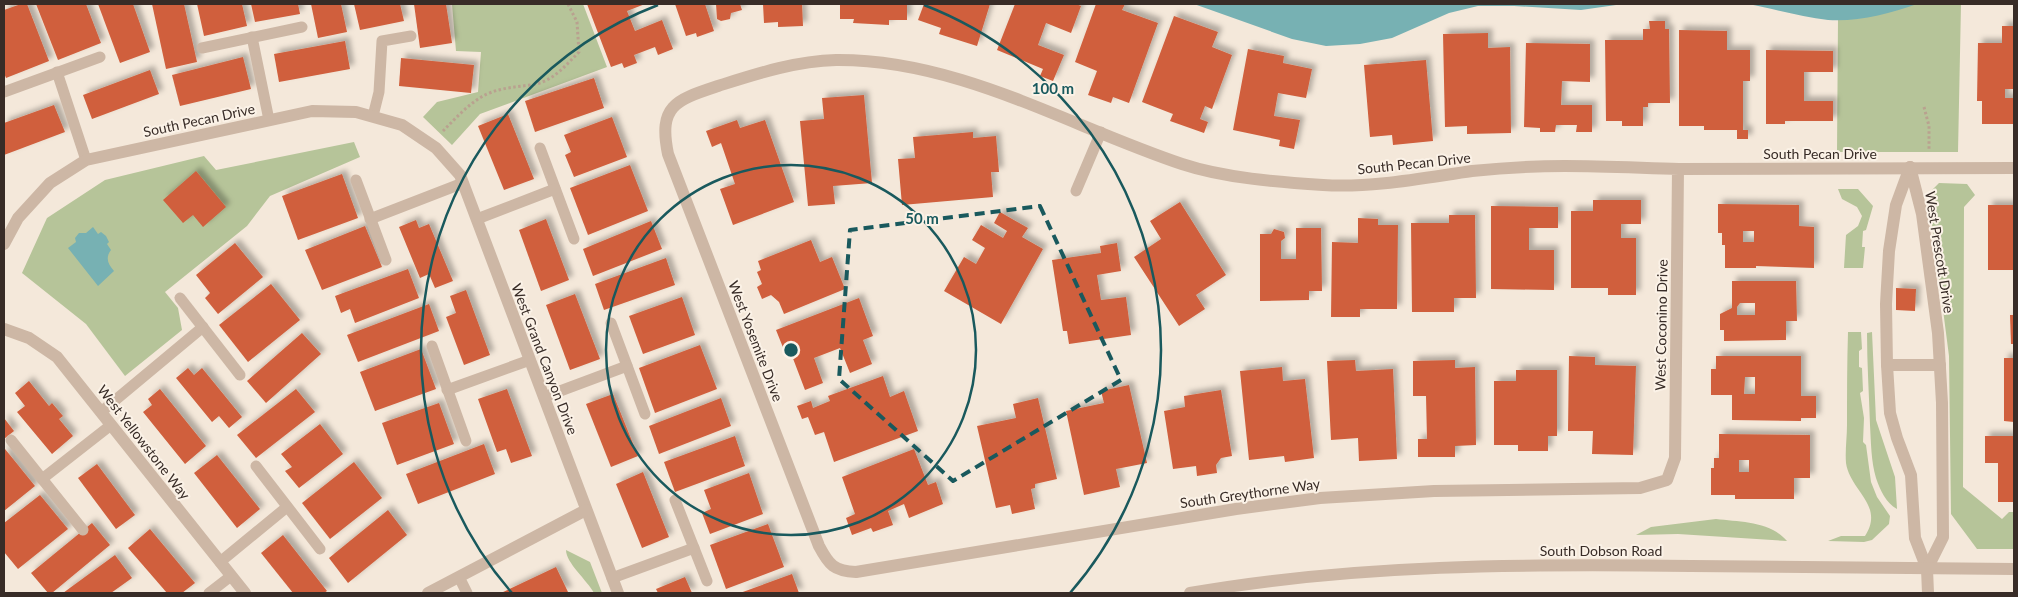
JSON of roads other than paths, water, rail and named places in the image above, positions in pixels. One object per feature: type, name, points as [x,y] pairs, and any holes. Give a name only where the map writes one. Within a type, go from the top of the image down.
[{"type":"street","name":"South Pecan Drive","points":[[667,113],[685,97],[773,68],[834,60],[884,63],[940,74],[997,92],[1185,165],[1255,180],[1328,186],[1387,184],[1477,171],[1563,166],[1678,169],[2014,168]]},
{"type":"street","name":"South Pecan Drive","points":[[4,244],[18,218],[50,183],[86,160],[312,111],[356,112],[372,116],[402,125],[430,144]]},
{"type":"street","name":"West Yosemite Drive","points":[[667,113],[664,134],[668,154],[819,546],[827,561],[840,572]]},
{"type":"street","name":"West Grand Canyon Drive","points":[[430,144],[460,175],[618,593]]},
{"type":"street","name":"West Prescott Drive","points":[[1910,167],[1896,205],[1889,251],[1886,304],[1887,365],[1890,413],[1911,475],[1915,538],[1927,569],[1928,593]]},
{"type":"street","name":"West Prescott Drive","points":[[1910,167],[1922,214],[1938,333],[1940,365],[1943,537],[1927,569]]},
{"type":"street","name":"West Coconino Drive","points":[[1667,480],[1674,458],[1678,169]]},
{"type":"street","name":"West Yellowstone Way","points":[[4,329],[29,338],[57,357],[245,593]]},
{"type":"street","points":[[1887,365],[1940,365]]},
{"type":"street","name":"South Greythorne Way","points":[[840,572],[856,572],[1236,509],[1311,499],[1434,491],[1640,488],[1667,480]]},
{"type":"street","points":[[428,593],[586,510]]},
{"type":"street","name":"South Dobson Road","points":[[1190,593],[1239,585],[1336,574],[1438,566],[1627,565],[2014,569]]},
{"type":"lane","points":[[202,48],[302,27]]},
{"type":"lane","points":[[372,116],[379,92],[382,41],[411,36]]},
{"type":"lane","points":[[252,37],[269,120]]},
{"type":"lane","points":[[4,92],[100,57]]},
{"type":"lane","points":[[57,72],[86,160]]},
{"type":"lane","points":[[1076,191],[1101,132]]},
{"type":"lane","points":[[540,148],[574,239]]},
{"type":"lane","points":[[356,180],[386,260]]},
{"type":"lane","points":[[370,219],[463,183]]},
{"type":"lane","points":[[477,219],[555,189]]},
{"type":"lane","points":[[180,298],[240,375]]},
{"type":"lane","points":[[611,322],[645,414]]},
{"type":"lane","points":[[101,412],[203,327]]},
{"type":"lane","points":[[432,346],[466,442]]},
{"type":"lane","points":[[447,390],[530,360]]},
{"type":"lane","points":[[544,397],[627,366]]},
{"type":"lane","points":[[42,479],[112,425]]},
{"type":"lane","points":[[11,440],[83,530]]},
{"type":"lane","points":[[256,466],[320,550]]},
{"type":"lane","points":[[676,500],[708,581]]},
{"type":"lane","points":[[220,562],[287,507]]},
{"type":"lane","points":[[612,578],[694,548]]},
{"type":"lane","points":[[209,593],[231,576]]},
{"type":"lane","points":[[459,577],[467,593]]},
{"type":"water","points":[[1194,4],[1623,4],[1581,10],[1478,6],[1449,13],[1392,38],[1360,44],[1326,46],[1292,39]]},
{"type":"water","points":[[1748,4],[1917,4],[1896,11],[1851,20],[1828,20]]},
{"type":"water","points":[[93,227],[98,234],[101,232],[106,236],[109,242],[107,244],[111,250],[108,261],[114,271],[98,286],[68,248],[76,242],[75,238],[79,233],[86,233]]}]
